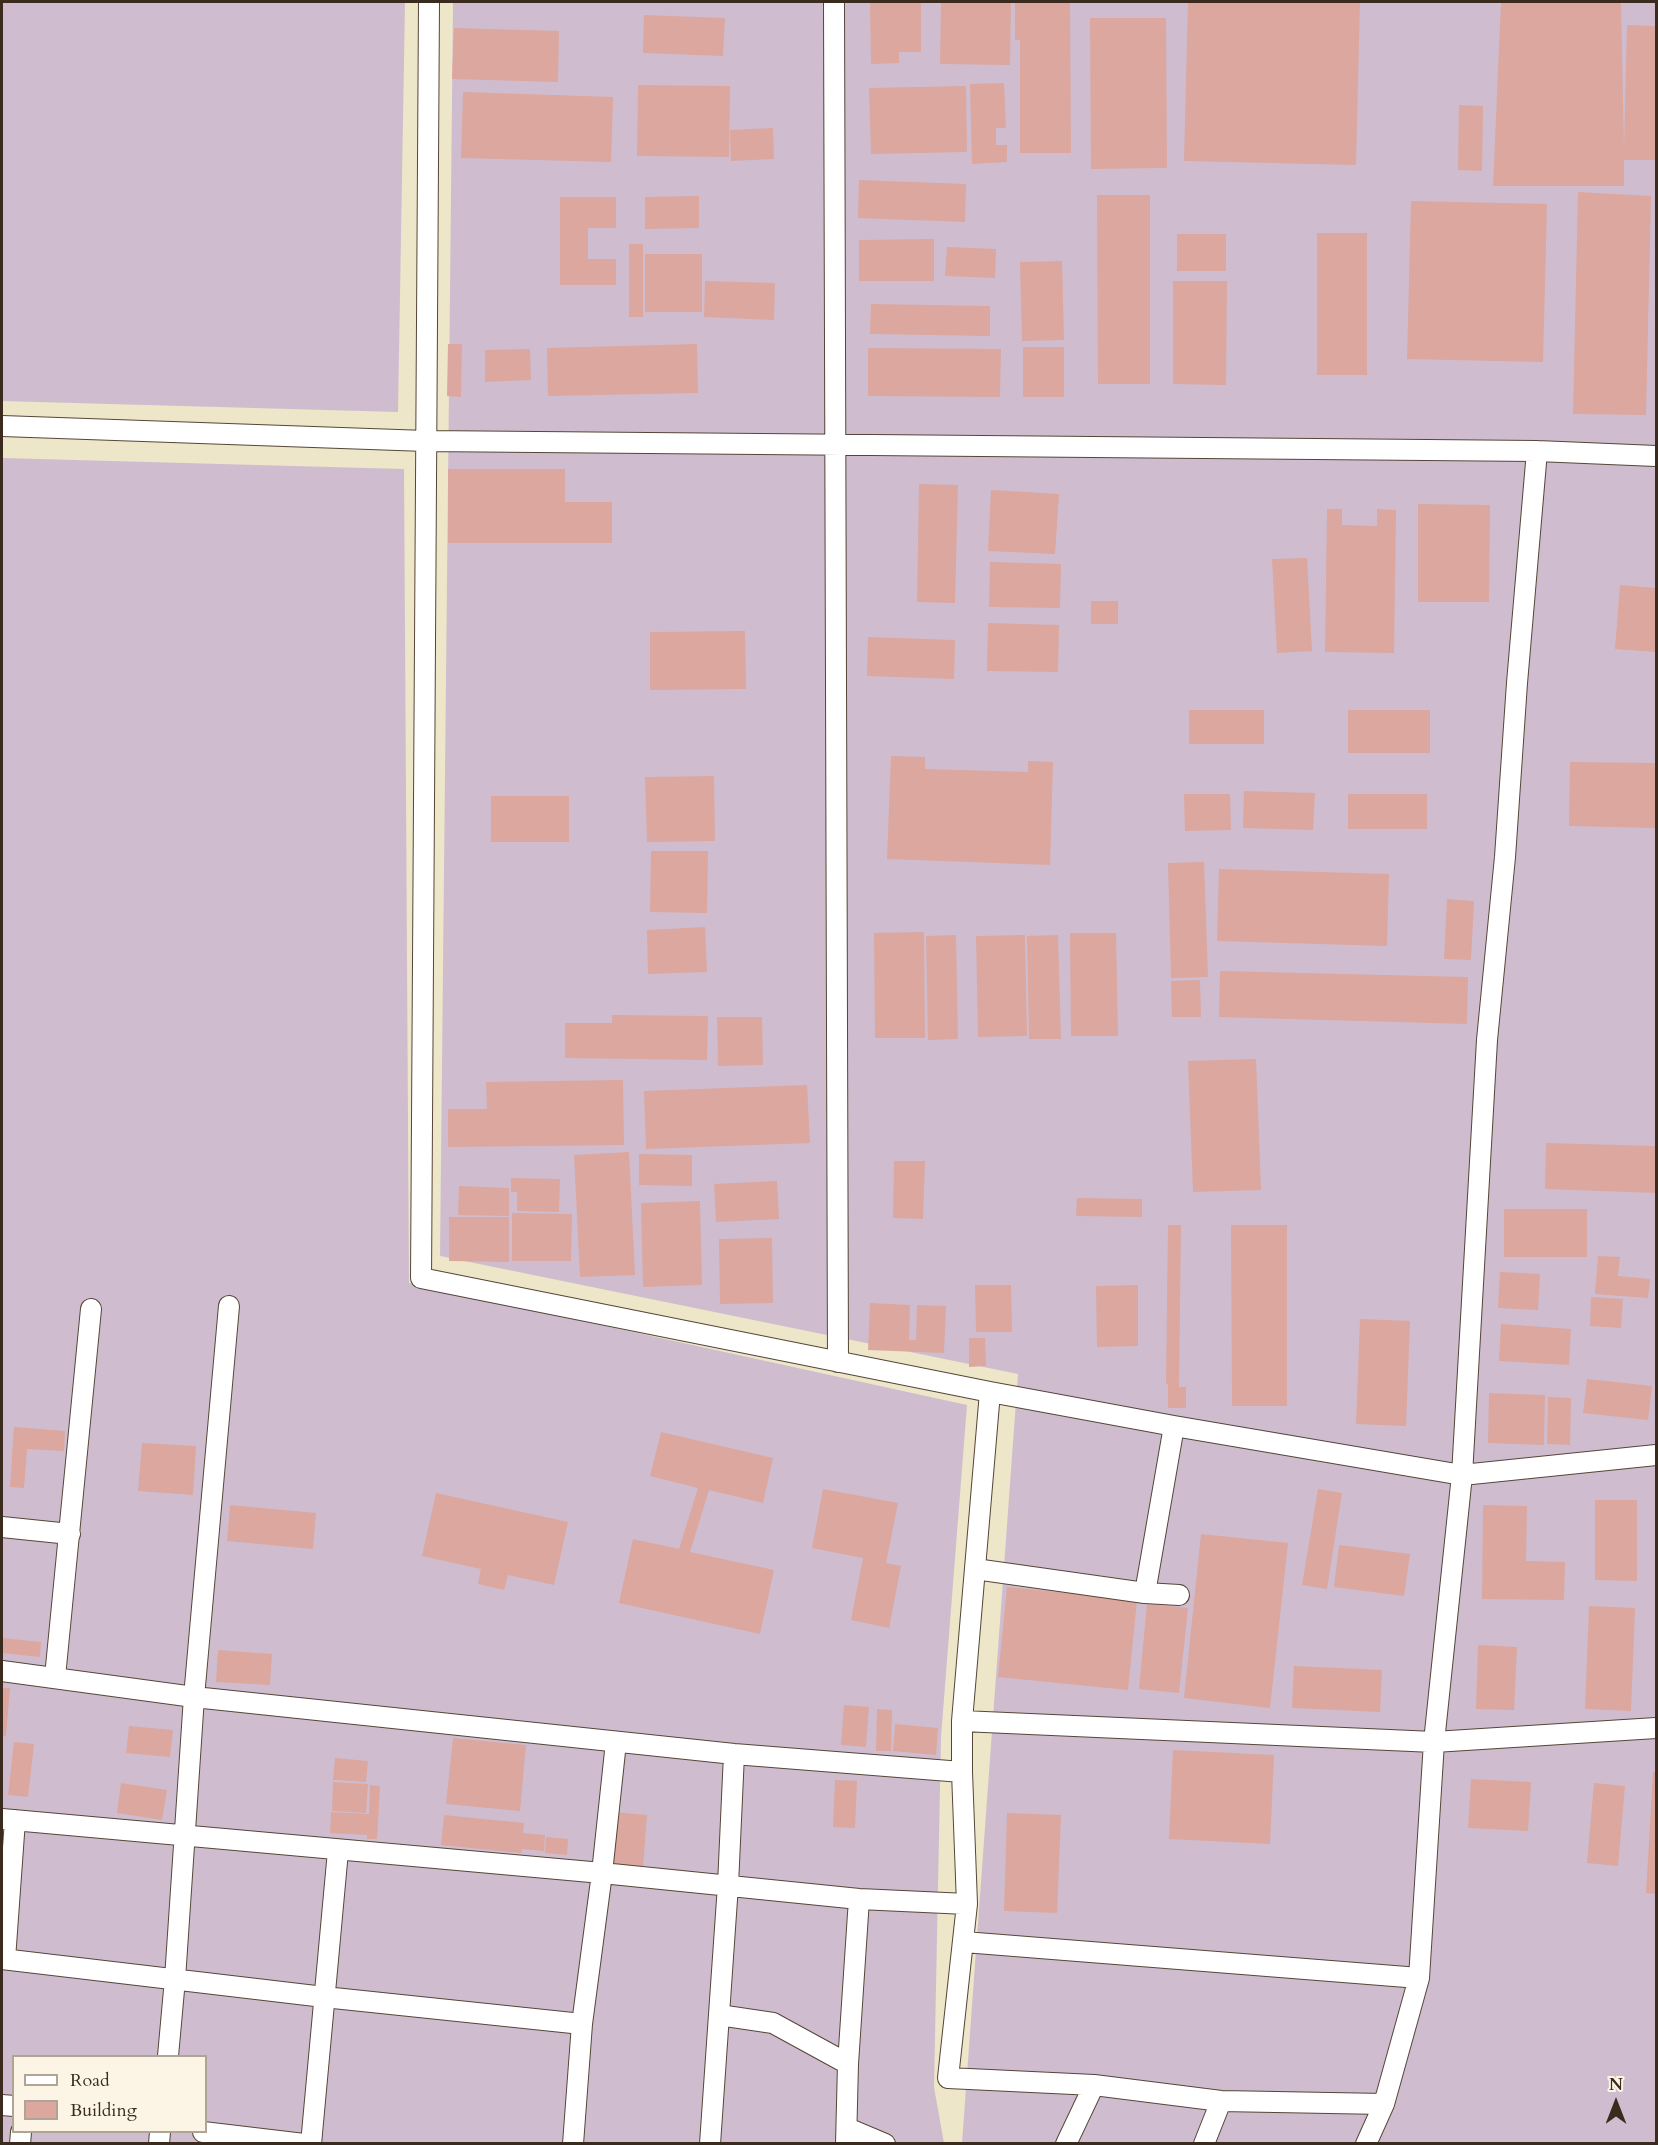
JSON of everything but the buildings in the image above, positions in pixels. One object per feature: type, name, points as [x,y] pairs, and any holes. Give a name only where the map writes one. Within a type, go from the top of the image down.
[{"type":"street","points":[[429,2],[421,1278],[990,1392],[1462,1475],[1656,1455]]},
{"type":"street","points":[[834,2],[837,1362]]},
{"type":"street","points":[[2,426],[426,441],[1537,451],[1656,456]]},
{"type":"street","points":[[1366,2144],[1384,2104],[1419,1978],[1434,1742],[1462,1475],[1487,1040],[1505,857],[1537,451]]},
{"type":"street","points":[[168,2055],[176,1979],[194,1697],[230,1306]]},
{"type":"street","points":[[55,1677],[91,1309]]},
{"type":"street","points":[[990,1392],[962,1722],[967,1904],[948,2078],[1094,2085],[1221,2102],[1384,2104]]},
{"type":"street","points":[[1145,1593],[1174,1426]]},
{"type":"street","points":[[2,1527],[70,1534]]},
{"type":"street","points":[[975,1569],[1145,1593],[1179,1595]]},
{"type":"street","points":[[2,1671],[194,1697],[616,1742],[962,1772]]},
{"type":"street","points":[[962,1722],[1434,1742],[1656,1728]]},
{"type":"street","points":[[573,2144],[582,2024],[616,1742]]},
{"type":"street","points":[[710,2144],[728,1886],[734,1754]]},
{"type":"street","points":[[582,2024],[324,1997],[3,1959],[8,1820],[602,1873],[859,1899],[967,1904]]},
{"type":"street","points":[[311,2144],[338,1851]]},
{"type":"street","points":[[859,1899],[848,2064],[847,2136],[885,2144]]},
{"type":"street","points":[[964,1942],[1419,1978]]},
{"type":"street","points":[[719,2015],[773,2023],[848,2064]]},
{"type":"street","points":[[1066,2144],[1094,2085]]},
{"type":"street","points":[[1204,2144],[1221,2102]]},
{"type":"street","points":[[207,2132],[304,2144]]},
{"type":"shaded area","points":[[2,2],[405,2],[398,412],[2,401]]},
{"type":"shaded area","points":[[453,2],[1656,2],[1656,2143],[962,2143],[1018,1374],[440,1256]]},
{"type":"shaded area","points":[[2,458],[404,469],[409,1283],[967,1405],[941,1737],[934,2087],[944,2143],[2,2144]]}]
